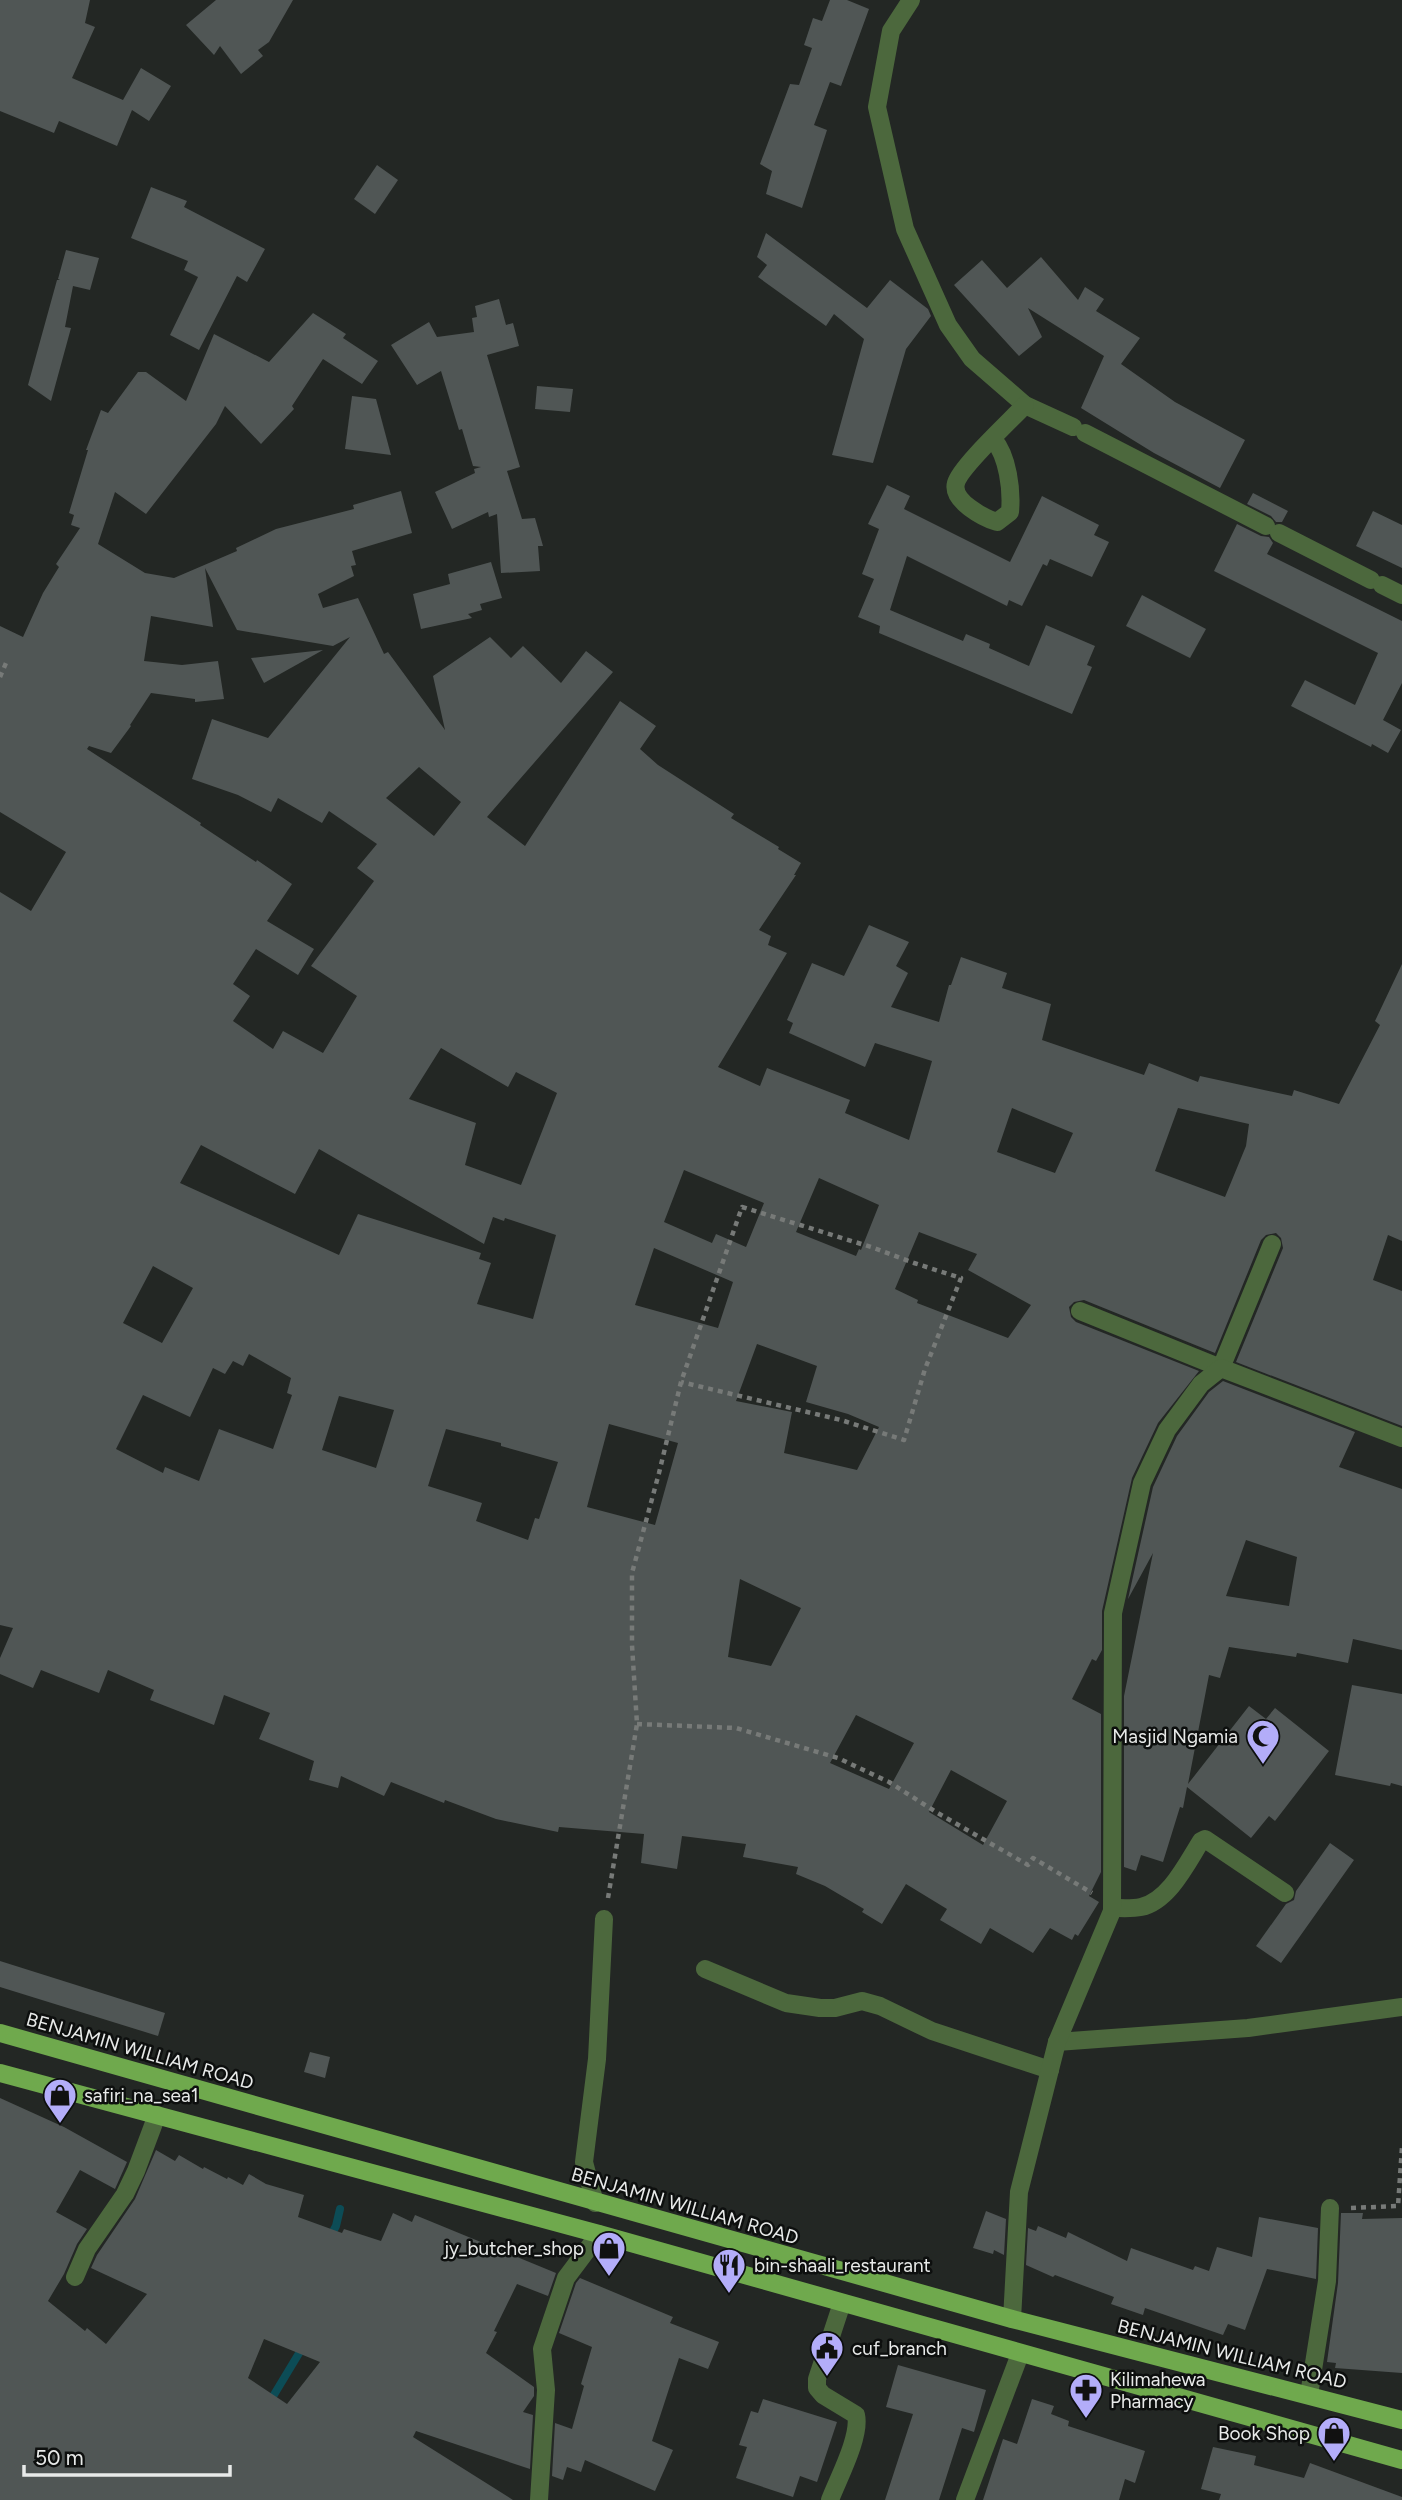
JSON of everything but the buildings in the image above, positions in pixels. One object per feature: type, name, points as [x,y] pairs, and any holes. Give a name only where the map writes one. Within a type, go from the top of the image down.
[{"type":"main road","name":"BENJAMIN WILLIAM ROAD","points":[[0,2033],[1012,2319],[1402,2420]]},
{"type":"main road","points":[[0,2074],[599,2234],[1402,2460]]},
{"type":"street","points":[[911,0],[891,31],[877,107],[905,229],[948,325],[972,359],[1025,405],[1402,595]]},
{"type":"street","points":[[993,439],[1025,405]]},
{"type":"street","points":[[1012,2319],[1019,2192],[1057,2042],[1112,1910],[1113,1613],[1142,1483],[1167,1430],[1201,1384],[1221,1368],[1272,1244]]},
{"type":"street","points":[[1080,1311],[1402,1438]]},
{"type":"street","points":[[1112,1910],[1142,1907],[1160,1896],[1173,1883],[1205,1839],[1285,1893]]},
{"type":"street","points":[[595,2203],[584,2162],[597,2059],[604,1919]]},
{"type":"street","points":[[705,1969],[786,2003],[835,2008],[862,2001],[880,2006],[932,2031],[1050,2070]]},
{"type":"street","points":[[1057,2042],[1248,2028],[1402,2007]]},
{"type":"street","points":[[75,2277],[87,2249],[125,2193],[157,2115]]},
{"type":"street","points":[[1310,2395],[1327,2281],[1329,2208]]},
{"type":"street","points":[[539,2500],[546,2390],[542,2348],[566,2278],[599,2234]]},
{"type":"street","points":[[830,2500],[855,2434],[857,2421],[856,2414],[823,2395],[817,2388],[817,2379],[842,2304]]},
{"type":"street","points":[[965,2500],[1020,2354]]},
{"type":"path","points":[[0,677],[6,663]]},
{"type":"path","points":[[604,1919],[637,1724],[632,1645],[632,1573],[681,1382],[742,1207],[961,1278],[925,1370],[904,1440],[841,1420],[681,1382]]},
{"type":"path","points":[[637,1724],[736,1728],[838,1758],[889,1782],[1028,1865],[1033,1858],[1088,1891],[1103,1896],[1112,1910]]},
{"type":"path","points":[[1329,2208],[1398,2206],[1402,2147]]},
{"type":"waterway","points":[[329,2239],[340,2209]]},
{"type":"waterway","points":[[269,2403],[304,2345]]},
{"type":"place","name":"Masjid Ngamia","points":[[1263,1766]]},
{"type":"place","name":"safiri_na_sea1","points":[[60,2125]]},
{"type":"place","name":"jy_butcher_shop","points":[[609,2278]]},
{"type":"place","name":"bin-shaali_restaurant","points":[[729,2295]]},
{"type":"place","name":"cuf_branch","points":[[827,2378]]},
{"type":"place","name":"Kilimahewa Pharmacy","points":[[1086,2420]]},
{"type":"place","name":"Book Shop","points":[[1334,2463]]}]
